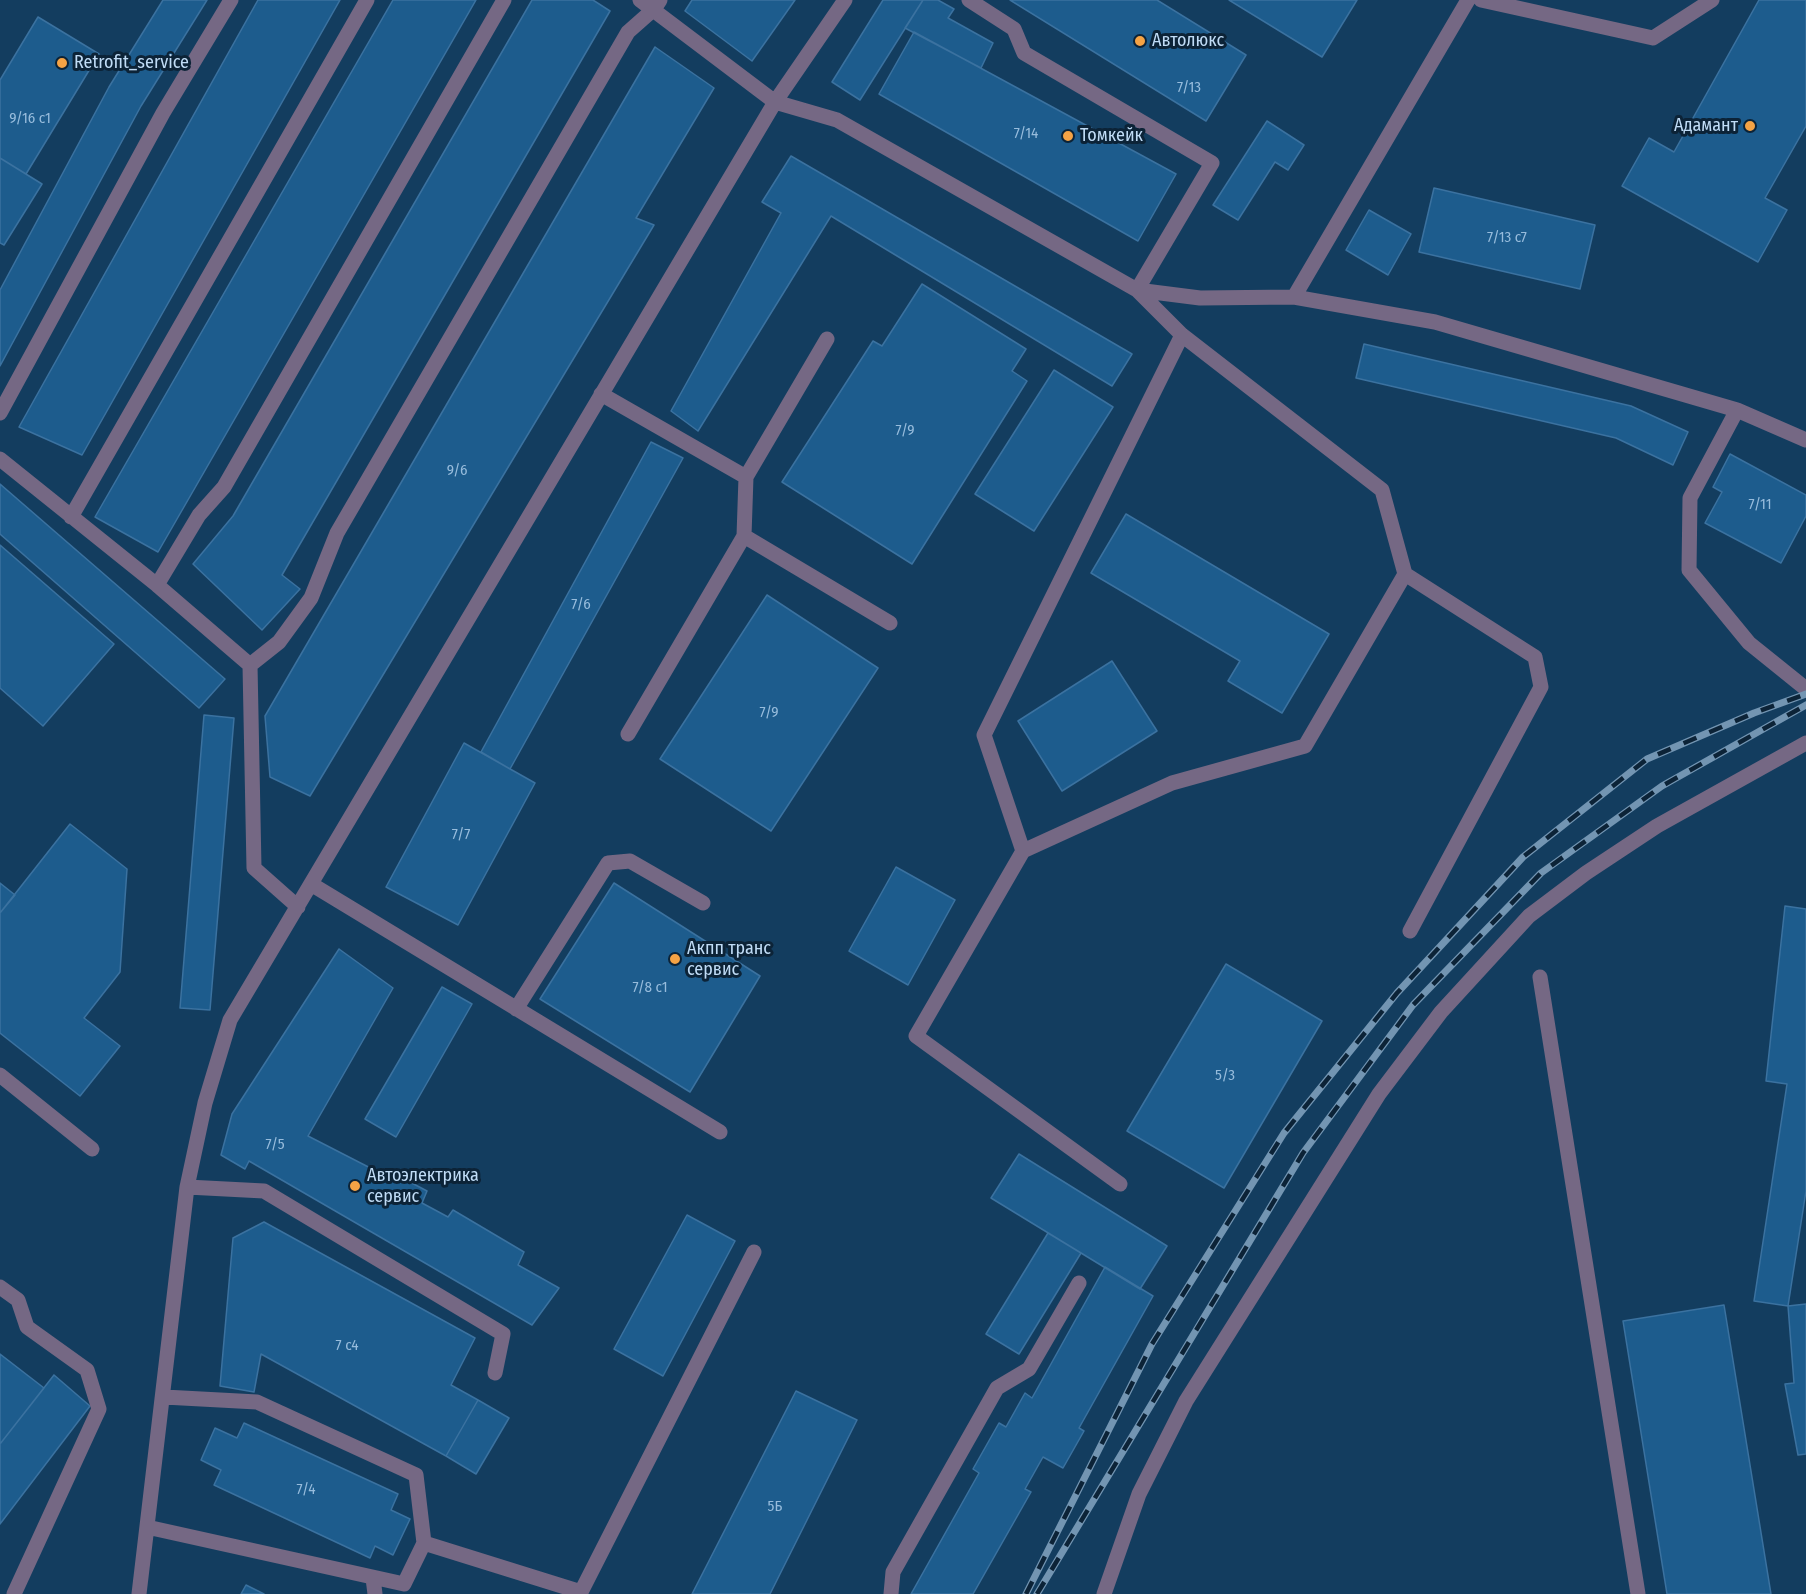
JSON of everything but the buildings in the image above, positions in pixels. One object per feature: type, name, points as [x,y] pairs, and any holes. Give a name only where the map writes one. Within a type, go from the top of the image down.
[{"type":"street","points":[[0,413],[163,113],[231,0]]},
{"type":"street","points":[[71,517],[367,0]]},
{"type":"street","points":[[157,585],[199,515],[224,488],[504,0]]},
{"type":"street","points":[[640,0],[657,5],[775,102],[837,120],[1137,290],[1182,335],[1382,490],[1405,574],[1535,657],[1541,687],[1410,931]]},
{"type":"street","points":[[139,1594],[187,1187],[206,1103],[230,1020],[775,102],[845,0]]},
{"type":"street","points":[[969,0],[1014,29],[1024,52],[1212,163],[1137,290]]},
{"type":"street","points":[[1294,297],[1468,0]]},
{"type":"street","points":[[1481,0],[1653,38],[1713,0]]},
{"type":"street","points":[[250,665],[279,642],[311,598],[337,532],[628,32],[657,5]]},
{"type":"street","points":[[1137,290],[1200,298],[1294,297],[1435,322],[1737,410],[1806,440]]},
{"type":"street","points":[[1023,851],[984,735],[1182,335]]},
{"type":"street","points":[[628,734],[744,536],[746,477],[827,339]]},
{"type":"street","points":[[601,394],[746,477]]},
{"type":"street","points":[[1737,410],[1690,498],[1689,570],[1749,643],[1806,690]]},
{"type":"street","points":[[0,459],[157,585],[250,665],[254,868],[298,907]]},
{"type":"street","points":[[744,536],[890,623]]},
{"type":"street","points":[[1120,1184],[916,1036],[1023,851],[1172,783],[1305,746],[1405,574]]},
{"type":"street","points":[[1104,1594],[1139,1494],[1186,1401],[1379,1094],[1441,1012],[1529,916],[1586,873],[1657,826],[1806,743]]},
{"type":"street","points":[[516,1009],[608,862],[630,861],[703,903]]},
{"type":"street","points":[[311,885],[720,1132]]},
{"type":"street","points":[[1540,977],[1638,1594]]},
{"type":"street","points":[[0,1075],[92,1149]]},
{"type":"street","points":[[187,1187],[264,1191],[503,1334],[495,1373]]},
{"type":"street","points":[[424,1543],[581,1593],[754,1252]]},
{"type":"street","points":[[891,1594],[893,1572],[997,1388],[1029,1369],[1080,1283]]},
{"type":"street","points":[[0,1287],[18,1300],[27,1327],[87,1370],[99,1409],[14,1594]]},
{"type":"street","points":[[147,1527],[404,1584],[424,1543],[416,1475],[257,1402],[164,1397]]},
{"type":"street","points":[[374,1578],[375,1594]]},
{"type":"railway","points":[[1026,1594],[1152,1344],[1284,1133],[1397,993],[1523,857],[1647,759],[1754,713],[1806,694]]},
{"type":"railway","points":[[1037,1594],[1303,1153],[1413,1005],[1541,873],[1662,786],[1806,705]]},
{"type":"place","name":"Автолюкс","points":[[1140,41]]},
{"type":"place","name":"Retrofit_service","points":[[62,63]]},
{"type":"place","name":"Адамант","points":[[1750,126]]},
{"type":"place","name":"Томкейк","points":[[1068,136]]},
{"type":"place","name":"Акпп транс сервис","points":[[675,959]]},
{"type":"place","name":"Автоэлектрика сервис","points":[[355,1186]]}]
